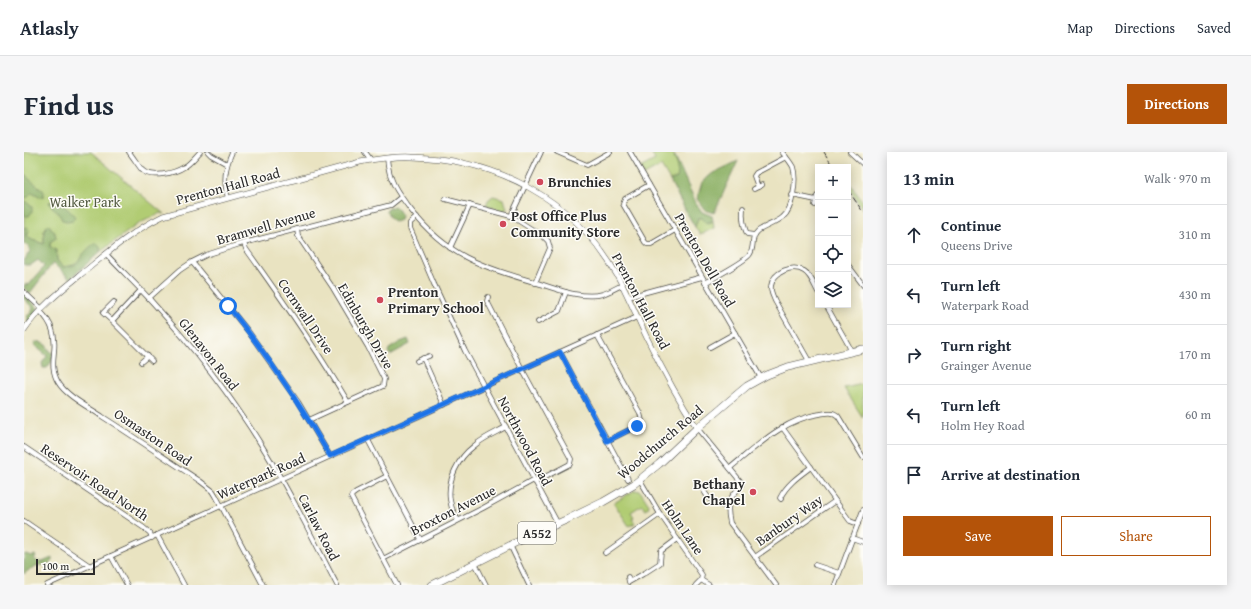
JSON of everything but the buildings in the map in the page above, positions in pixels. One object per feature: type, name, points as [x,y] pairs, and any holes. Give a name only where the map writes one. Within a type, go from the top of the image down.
[{"type":"highway","name":"Woodchurch Road","points":[[432,585],[510,545],[603,502],[640,480],[697,428],[747,386],[761,378],[782,369],[809,361],[863,349]]},
{"type":"street","points":[[129,152],[142,170],[158,175],[181,169],[200,152]]},
{"type":"street","points":[[208,152],[227,164]]},
{"type":"street","points":[[228,198],[224,182],[227,164],[232,152]]},
{"type":"street","points":[[365,152],[371,160]]},
{"type":"street","points":[[511,216],[541,152]]},
{"type":"street","points":[[557,152],[587,165],[610,152]]},
{"type":"street","name":"Prenton Dell Road","points":[[630,152],[761,378]]},
{"type":"street","points":[[705,283],[749,256],[754,235],[786,214],[794,188],[794,172],[790,162],[782,152]]},
{"type":"street","points":[[850,152],[863,164]]},
{"type":"street","name":"Prenton Hall Road","points":[[24,330],[41,310],[74,280],[121,242],[147,224],[163,216],[371,160],[410,156],[453,160],[488,169],[513,179],[546,198],[578,224],[596,245],[617,274],[647,338],[679,399],[697,428]]},
{"type":"street","points":[[758,187],[754,178],[756,173],[786,157]]},
{"type":"street","points":[[387,158],[391,181],[401,198],[417,217],[440,242],[482,266],[535,283],[585,296],[601,294],[622,285]]},
{"type":"street","points":[[649,185],[625,199],[624,204],[645,242],[647,244],[651,244],[675,230]]},
{"type":"street","points":[[792,195],[815,200]]},
{"type":"street","name":"Bramwell Avenue","points":[[149,298],[180,270],[206,255],[244,243],[391,205],[401,198]]},
{"type":"street","points":[[445,199],[511,216],[544,237],[549,244],[549,252],[535,283]]},
{"type":"street","points":[[450,248],[470,205]]},
{"type":"street","points":[[743,208],[740,215],[744,228],[747,234],[754,235]]},
{"type":"street","name":"Northwood Road","points":[[417,217],[410,222],[410,228],[444,306],[465,351],[558,524]]},
{"type":"street","name":"Edinburgh Drive","points":[[297,229],[298,236],[368,347],[384,379],[383,386],[309,420]]},
{"type":"street","name":"Cornwall Drive","points":[[244,243],[246,249],[289,308],[328,367],[348,402]]},
{"type":"street","name":"Glenavon Road","points":[[106,254],[149,298],[203,362],[233,402],[262,445],[282,479]]},
{"type":"street","points":[[192,262],[248,330],[309,420],[330,456]]},
{"type":"street","points":[[809,361],[772,294],[771,288],[774,278],[779,273],[792,268],[803,270],[809,276],[815,287]]},
{"type":"street","points":[[851,269],[863,285]]},
{"type":"street","points":[[628,297],[702,278]]},
{"type":"street","points":[[112,321],[141,290]]},
{"type":"street","name":"Osmaston Road","points":[[24,292],[50,321],[55,342],[53,368],[61,387],[213,491],[263,585]]},
{"type":"street","points":[[539,319],[559,311],[566,292]]},
{"type":"street","points":[[488,297],[487,301],[522,369]]},
{"type":"street","points":[[114,302],[103,312],[128,335],[135,345],[152,361]]},
{"type":"street","points":[[828,308],[851,352]]},
{"type":"street","name":"Waterpark Road","points":[[47,585],[637,317]]},
{"type":"street","points":[[710,346],[735,333]]},
{"type":"street","points":[[597,335],[640,413],[642,421],[637,426],[607,441]]},
{"type":"street","points":[[560,352],[628,479]]},
{"type":"street","points":[[140,362],[148,356]]},
{"type":"street","points":[[417,361],[428,356]]},
{"type":"street","points":[[423,358],[444,404]]},
{"type":"street","name":"Broxton Avenue","points":[[383,559],[570,464],[571,460],[522,369]]},
{"type":"street","points":[[730,468],[782,427],[804,417],[821,413],[835,413],[838,416],[863,457]]},
{"type":"street","points":[[458,520],[452,510],[450,500],[453,474],[467,452],[473,446],[506,427]]},
{"type":"street","points":[[782,427],[850,521],[858,524]]},
{"type":"street","points":[[697,428],[741,482],[741,486],[734,494],[727,507],[730,523],[776,585]]},
{"type":"street","points":[[368,440],[420,539]]},
{"type":"street","name":"Reservoir Road North","points":[[24,447],[144,528],[150,533],[152,538]]},
{"type":"street","points":[[780,498],[791,482],[811,467]]},
{"type":"street","points":[[387,476],[356,492],[351,497],[397,585]]},
{"type":"street","name":"Carlaw Road","points":[[282,479],[337,585]]},
{"type":"street","name":"Holm Lane","points":[[640,480],[660,514],[702,575],[701,580]]},
{"type":"street","points":[[702,488],[709,499],[714,503],[727,507]]},
{"type":"street","name":"Banbury Way","points":[[755,557],[835,501]]},
{"type":"street","points":[[835,585],[863,510]]},
{"type":"street","points":[[605,553],[660,514]]},
{"type":"street","points":[[24,521],[90,566]]},
{"type":"street","points":[[157,535],[184,585]]},
{"type":"street","points":[[852,538],[863,542]]},
{"type":"street","points":[[628,577],[629,582],[660,563],[661,551],[677,539]]},
{"type":"street","points":[[510,545],[529,585]]},
{"type":"street","points":[[111,556],[127,585]]},
{"type":"street","points":[[475,563],[486,585]]},
{"type":"street","points":[[815,565],[839,574]]},
{"type":"street","points":[[60,579],[63,585]]},
{"type":"street","points":[[696,585],[701,580],[709,585]]},
{"type":"green space","name":"Walker Park","points":[[24,152],[91,152],[164,214],[160,213],[138,224],[100,252],[100,247],[82,255],[78,263],[62,267],[57,260],[56,250],[50,247],[50,242],[56,238],[55,233],[48,224],[44,231],[44,244],[32,240],[26,236],[29,230],[24,228]]},
{"type":"green space","points":[[651,152],[671,152],[675,156],[674,159],[677,163],[678,174],[677,178],[670,181],[661,166],[644,175],[640,168],[655,160]]},
{"type":"green space","points":[[675,156],[696,203],[702,212],[712,216],[713,221],[706,223],[702,218],[698,218],[695,227],[670,181],[678,176],[677,163],[674,159]]},
{"type":"green space","points":[[738,161],[714,213],[705,210],[697,199],[702,182],[713,173]]},
{"type":"green space","points":[[26,175],[43,190],[43,197],[39,197],[32,193],[27,198],[24,197],[24,176]]},
{"type":"green space","points":[[851,185],[863,202],[863,210],[851,192]]},
{"type":"green space","points":[[493,196],[504,199],[507,209],[503,211],[486,205],[488,200]]},
{"type":"green space","points":[[24,200],[32,207],[32,212],[29,216],[24,216]]},
{"type":"green space","points":[[54,201],[63,206],[75,217],[73,220],[62,220],[49,202]]},
{"type":"green space","points":[[394,206],[398,209],[401,215],[400,220],[395,222],[390,218],[386,211]]},
{"type":"green space","points":[[698,218],[702,218],[709,223],[713,221],[714,228],[700,235],[695,227]]},
{"type":"green space","points":[[48,224],[55,233],[56,238],[50,242],[50,247],[56,250],[57,260],[62,267],[76,264],[84,253],[96,243],[100,247],[100,252],[70,279],[53,263],[30,293],[24,288],[25,284],[29,285],[44,266],[38,260],[31,265],[24,265],[24,261],[30,251],[28,246],[24,244],[24,228],[27,227],[29,230],[26,236],[32,240],[44,244],[44,231]]},
{"type":"green space","points":[[24,293],[37,308],[35,314],[29,321],[27,320],[27,316],[33,309],[24,299]]},
{"type":"green space","points":[[408,339],[410,344],[390,355],[388,352],[389,349]]},
{"type":"green space","points":[[40,341],[53,353],[52,361],[47,368],[43,368],[42,363],[47,356],[34,345]]},
{"type":"green space","points":[[863,384],[863,418],[844,388]]},
{"type":"green space","points":[[635,490],[640,491],[649,505],[645,510],[642,505],[631,512],[634,517],[632,519],[635,523],[629,526],[614,503]]},
{"type":"green space","points":[[26,554],[31,556],[35,555],[35,560],[40,562],[53,558],[53,561],[51,563],[36,566],[24,574],[24,555]]},
{"type":"railway","points":[[824,152],[831,164]]},
{"type":"railway","points":[[851,194],[863,212]]},
{"type":"place","name":"Brunchies","points":[[540,182]]},
{"type":"place","name":"Post Office Plus Community Store","points":[[503,224]]},
{"type":"place","name":"Prenton Primary School","points":[[380,300]]},
{"type":"place","name":"Bethany Chapel","points":[[753,492]]},
{"type":"route","points":[[228,306],[248,330],[271,362],[298,402],[330,456],[560,352],[607,441],[637,426]]}]
